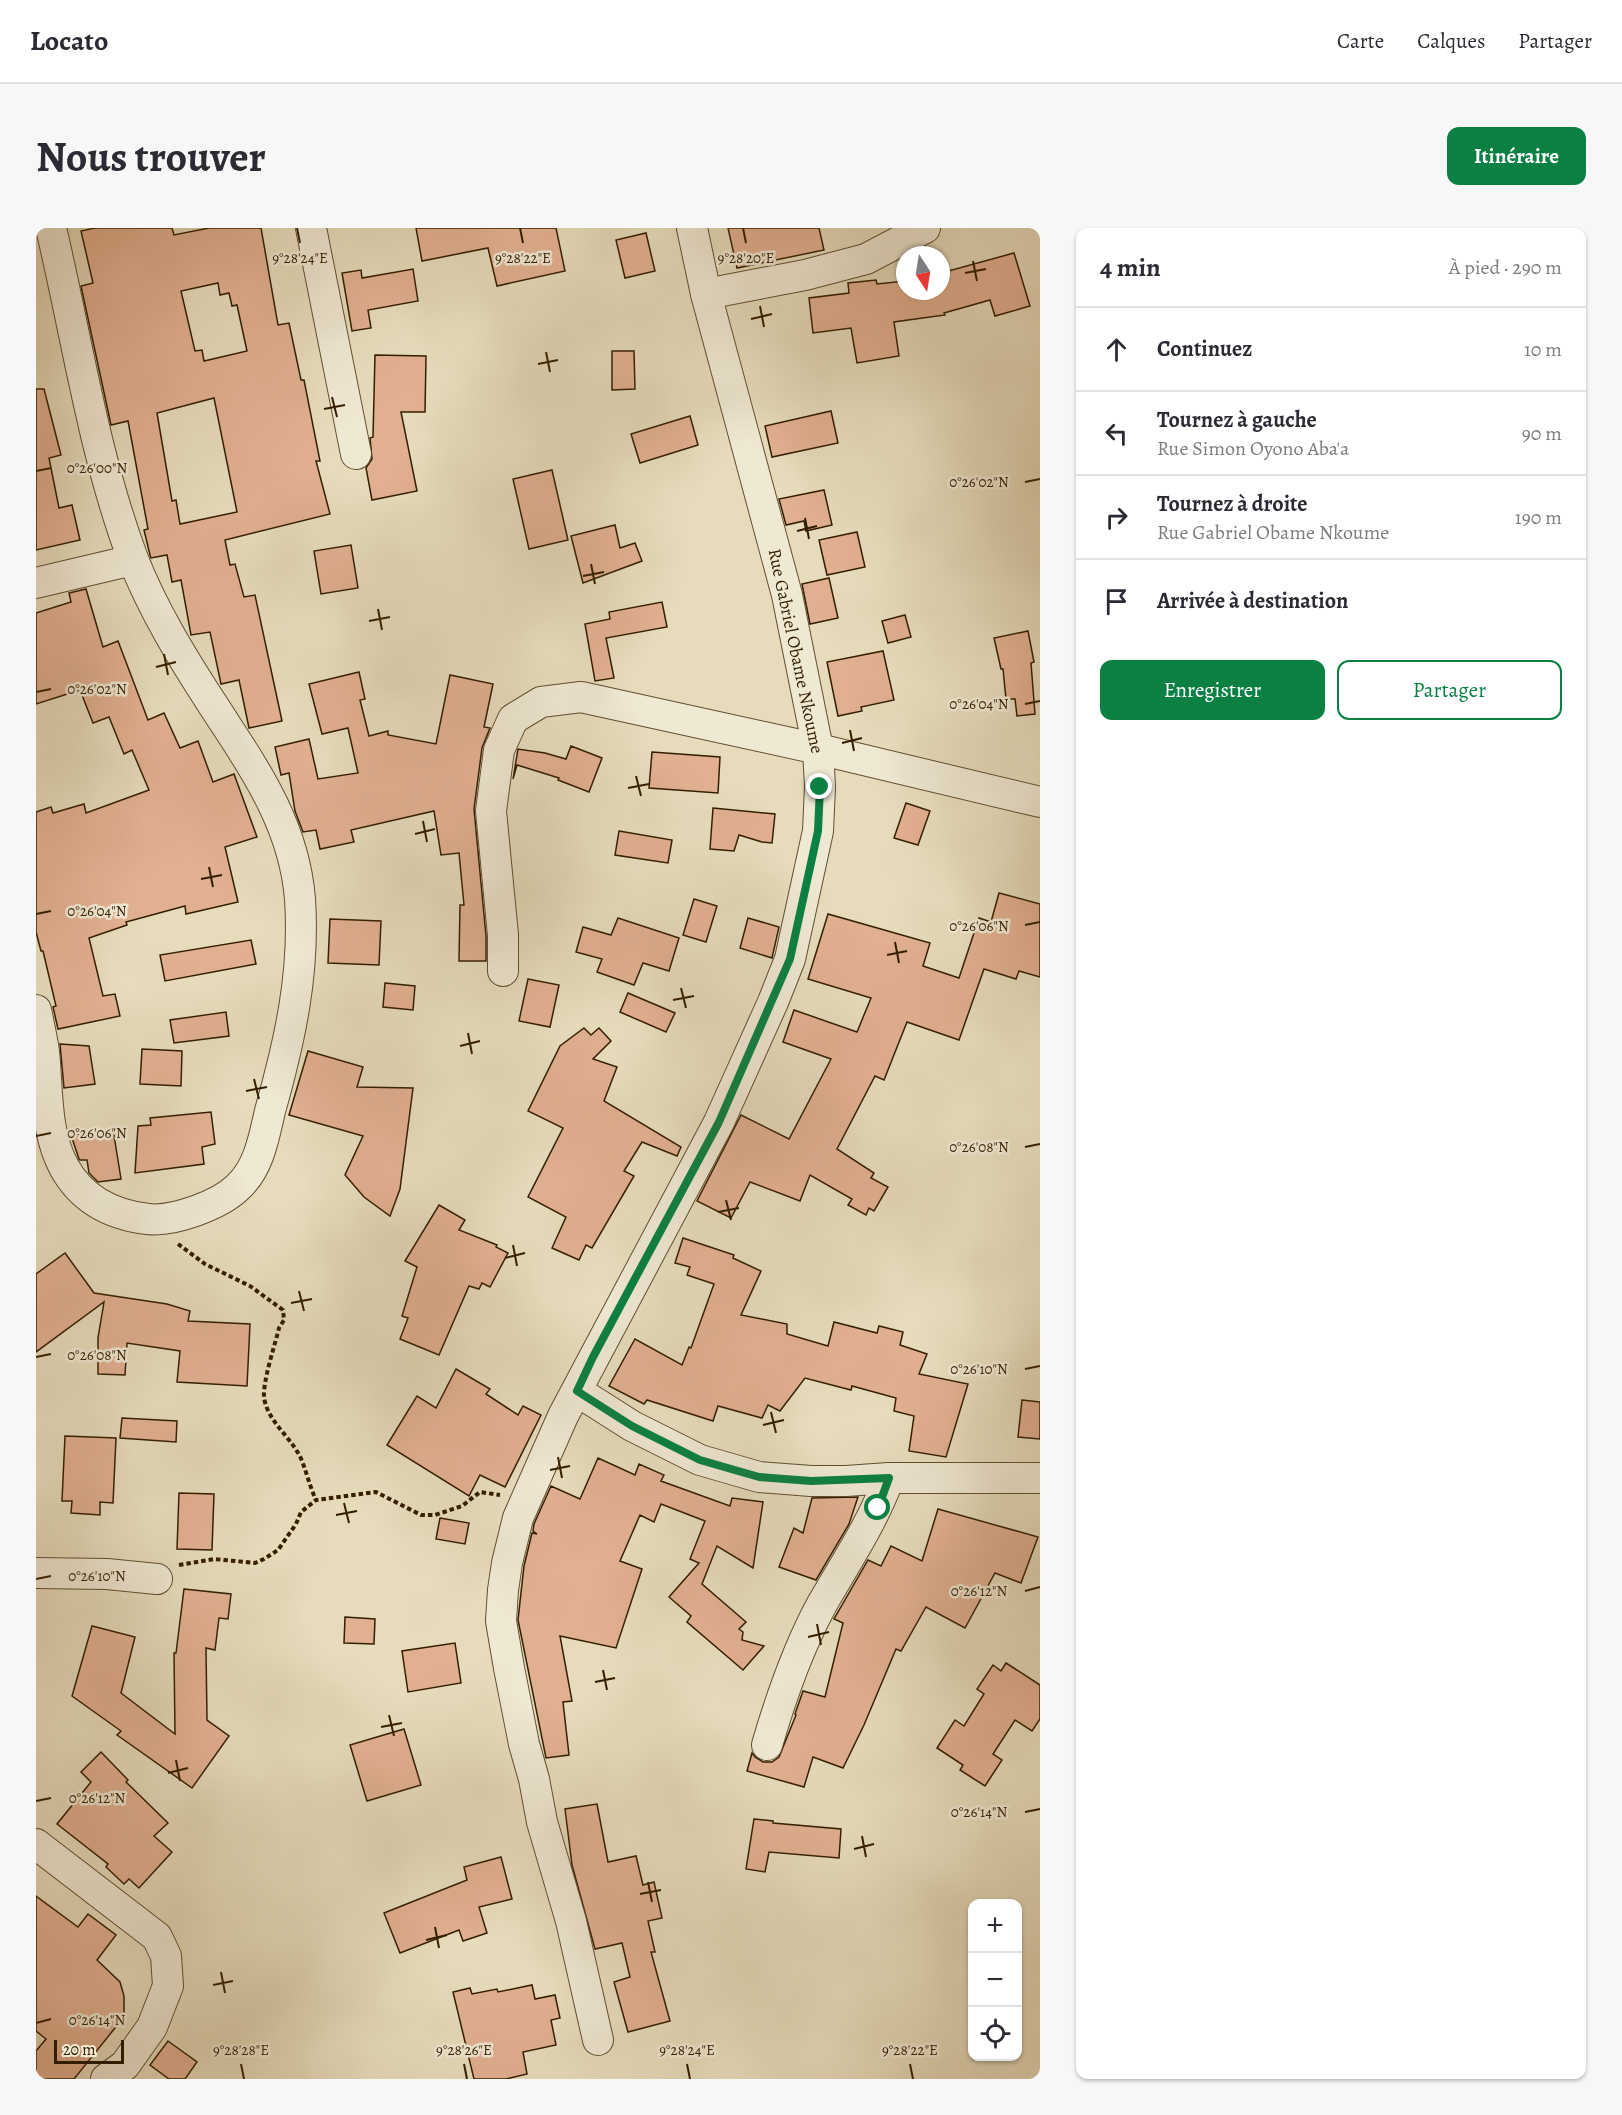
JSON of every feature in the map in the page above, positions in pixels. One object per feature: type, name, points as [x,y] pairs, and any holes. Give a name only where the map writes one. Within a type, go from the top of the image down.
[{"type":"street","points":[[36,1010],[44,1051],[49,1115],[54,1144],[62,1164],[76,1186],[96,1204],[126,1216],[155,1220],[183,1215],[219,1200],[239,1187],[257,1161],[297,999],[302,949],[300,897],[295,860],[282,824],[257,771],[180,653],[133,560],[100,452],[51,228]]},
{"type":"street","points":[[311,228],[356,454]]},
{"type":"street","name":"Rue Gabriel Obame Nkoume","points":[[597,2040],[571,1921],[542,1822],[534,1779],[524,1744],[501,1621],[507,1563],[523,1504],[563,1416],[719,1122],[790,959],[818,831],[820,787],[818,749],[787,595],[706,294],[692,228]]},
{"type":"street","points":[[706,294],[805,275],[866,259],[925,228]]},
{"type":"street","points":[[36,583],[133,560]]},
{"type":"street","points":[[503,971],[503,935],[491,811],[499,750],[513,719],[541,702],[581,697],[818,749],[1040,802]]},
{"type":"street","points":[[577,1391],[632,1426],[700,1460],[759,1477],[811,1481],[889,1478],[1040,1478]]},
{"type":"street","points":[[767,1745],[787,1680],[821,1606],[878,1508],[889,1478]]},
{"type":"street","points":[[36,1573],[163,1573]]},
{"type":"street","points":[[36,1844],[157,1937],[166,1956],[168,1986],[153,2027],[125,2065],[106,2079]]},
{"type":"path","points":[[155,1220],[176,1242],[198,1259],[237,1278],[283,1310],[284,1320],[279,1328],[264,1386],[264,1396],[267,1408],[303,1462],[316,1500]]},
{"type":"path","points":[[163,1573],[214,1558],[255,1563],[264,1559],[278,1550],[296,1524],[301,1512],[316,1500],[362,1492],[376,1492],[421,1515],[435,1515],[451,1511],[462,1506],[480,1492],[499,1495],[523,1504]]},
{"type":"building","points":[[95,228],[172,228],[174,235],[209,228],[261,228],[278,325],[289,323],[301,380],[304,380],[320,461],[316,461],[330,514],[225,540],[230,565],[235,564],[244,597],[255,595],[282,721],[249,728],[239,680],[221,684],[210,632],[191,635],[181,580],[172,582],[167,555],[151,558],[144,530],[148,529],[128,421],[111,425],[81,286],[93,283],[81,231]],"holes":[[[218,283],[220,295],[229,293],[232,306],[237,305],[247,351],[204,361],[202,350],[195,351],[181,291]],[[214,398],[237,512],[180,524],[176,500],[172,501],[157,413]]]},
{"type":"building","points":[[416,228],[556,228],[565,271],[497,286],[488,248],[422,261]]},
{"type":"building","points":[[728,228],[819,228],[824,250],[737,268]]},
{"type":"building","points":[[646,233],[655,271],[625,278],[616,240]]},
{"type":"building","points":[[1014,253],[1030,306],[995,316],[990,300],[944,313],[945,315],[894,322],[899,356],[857,363],[851,328],[813,333],[809,298],[849,293],[848,283],[876,280],[877,284],[896,282],[896,300],[950,300],[950,271]]},
{"type":"building","points":[[413,269],[418,301],[368,310],[371,328],[352,331],[342,273],[361,270],[362,278]]},
{"type":"building","points":[[612,351],[634,351],[635,389],[612,390]]},
{"type":"building","points":[[375,355],[426,356],[425,412],[401,412],[417,491],[372,500],[366,468],[372,459],[370,438],[373,437]]},
{"type":"building","points":[[36,389],[44,389],[61,455],[49,458],[59,508],[72,505],[80,540],[36,550]]},
{"type":"building","points":[[831,411],[838,443],[772,457],[765,426]]},
{"type":"building","points":[[690,416],[698,445],[640,463],[631,434]]},
{"type":"building","points":[[552,470],[568,540],[529,549],[513,479]]},
{"type":"building","points":[[824,490],[832,525],[806,531],[804,521],[786,525],[779,499]]},
{"type":"building","points":[[615,525],[620,548],[635,543],[642,561],[583,583],[571,536]]},
{"type":"building","points":[[857,532],[865,567],[827,575],[819,540]]},
{"type":"building","points":[[351,545],[358,588],[321,594],[314,551]]},
{"type":"building","points":[[829,578],[838,618],[810,624],[802,584]]},
{"type":"building","points":[[86,589],[103,647],[118,641],[148,720],[164,713],[180,748],[198,741],[213,782],[234,774],[257,837],[225,847],[238,902],[186,914],[185,906],[126,922],[127,925],[89,938],[103,996],[115,994],[120,1016],[58,1029],[53,1007],[56,1006],[43,951],[41,951],[36,932],[36,812],[51,807],[53,813],[84,804],[86,813],[149,790],[132,750],[124,754],[109,717],[93,723],[80,690],[36,704],[36,613],[71,602],[69,593]]},
{"type":"building","points":[[662,602],[667,627],[606,638],[614,678],[595,681],[585,624],[610,619],[609,612]]},
{"type":"building","points":[[905,615],[911,637],[888,643],[882,621]]},
{"type":"building","points":[[1028,631],[1034,662],[1031,663],[1035,714],[1017,716],[1015,699],[1006,699],[1003,669],[1001,669],[994,638]]},
{"type":"building","points":[[883,651],[894,700],[861,707],[862,711],[838,716],[827,662]]},
{"type":"building","points":[[359,672],[365,699],[360,700],[369,736],[388,731],[388,735],[436,744],[450,675],[493,684],[484,727],[490,728],[482,748],[474,809],[486,936],[486,961],[459,961],[460,905],[464,905],[459,853],[441,855],[434,811],[351,830],[354,842],[320,849],[316,830],[303,832],[295,811],[289,773],[281,775],[275,747],[309,739],[318,779],[358,773],[348,728],[322,734],[309,684]]},
{"type":"building","points":[[571,746],[602,758],[589,792],[558,780],[559,778],[517,765],[513,779],[518,749],[566,759]]},
{"type":"building","points":[[652,752],[720,757],[718,793],[649,788]]},
{"type":"building","points":[[906,803],[930,811],[918,845],[894,838]]},
{"type":"building","points":[[713,808],[775,814],[772,843],[739,835],[734,851],[710,849]]},
{"type":"building","points":[[619,831],[672,840],[668,863],[615,855]]},
{"type":"building","points":[[999,893],[1040,904],[1040,977],[1019,971],[1016,979],[984,969],[959,1040],[907,1022],[884,1080],[875,1076],[837,1149],[874,1173],[871,1178],[888,1187],[874,1211],[869,1208],[866,1215],[848,1205],[852,1199],[810,1175],[800,1201],[750,1182],[731,1218],[697,1201],[741,1115],[789,1139],[831,1059],[783,1042],[794,1010],[857,1032],[871,998],[808,979],[828,914],[930,943],[923,966],[959,978],[979,918],[991,922]]},
{"type":"building","points":[[694,899],[717,906],[706,942],[683,935]]},
{"type":"building","points":[[618,918],[679,938],[669,971],[643,963],[634,985],[597,972],[602,959],[576,952],[583,927],[611,935]]},
{"type":"building","points":[[748,918],[779,927],[772,958],[740,948]]},
{"type":"building","points":[[330,919],[381,921],[379,965],[328,963]]},
{"type":"building","points":[[251,940],[256,964],[165,981],[160,955]]},
{"type":"building","points":[[528,979],[559,985],[550,1027],[519,1021]]},
{"type":"building","points":[[385,983],[415,986],[413,1010],[383,1007]]},
{"type":"building","points":[[628,993],[675,1013],[666,1032],[620,1012]]},
{"type":"building","points":[[226,1012],[229,1036],[174,1043],[170,1020]]},
{"type":"building","points":[[584,1028],[591,1035],[599,1028],[611,1041],[593,1059],[617,1067],[604,1101],[681,1147],[677,1156],[642,1142],[624,1171],[634,1176],[592,1248],[586,1245],[579,1260],[552,1248],[566,1217],[528,1197],[563,1128],[528,1111],[560,1046]]},
{"type":"building","points":[[60,1044],[89,1046],[95,1084],[64,1088]]},
{"type":"building","points":[[142,1049],[182,1051],[181,1086],[140,1084]]},
{"type":"building","points":[[308,1051],[363,1067],[357,1087],[413,1088],[400,1189],[390,1216],[364,1197],[345,1175],[363,1136],[289,1115]]},
{"type":"building","points":[[211,1112],[215,1144],[202,1147],[204,1164],[135,1173],[138,1126],[151,1125],[150,1118]]},
{"type":"building","points":[[113,1129],[121,1179],[98,1182],[89,1173],[87,1160],[79,1159],[71,1135]]},
{"type":"building","points":[[439,1205],[465,1220],[459,1230],[497,1245],[496,1247],[508,1253],[490,1287],[482,1283],[479,1289],[469,1286],[439,1355],[400,1339],[408,1318],[402,1316],[417,1267],[405,1261]]},
{"type":"building","points":[[683,1238],[734,1255],[733,1258],[761,1271],[741,1315],[787,1324],[787,1334],[828,1346],[834,1322],[877,1333],[879,1326],[903,1332],[900,1345],[927,1354],[919,1374],[968,1384],[946,1457],[909,1451],[914,1416],[894,1411],[896,1398],[852,1386],[851,1390],[805,1378],[780,1411],[768,1405],[762,1418],[718,1406],[713,1421],[647,1400],[644,1404],[609,1386],[635,1339],[682,1365],[689,1347],[691,1348],[714,1284],[687,1275],[690,1267],[675,1263]]},
{"type":"building","points":[[65,1253],[94,1293],[167,1304],[190,1311],[188,1321],[250,1324],[247,1386],[177,1382],[180,1351],[127,1343],[125,1375],[98,1374],[98,1338],[104,1302],[36,1352],[36,1274]]},
{"type":"building","points":[[456,1369],[490,1389],[486,1394],[518,1415],[523,1406],[541,1415],[505,1487],[480,1475],[469,1496],[387,1445],[417,1396],[436,1408]]},
{"type":"building","points":[[1022,1400],[1040,1402],[1040,1439],[1018,1437]]},
{"type":"building","points":[[122,1418],[177,1421],[176,1442],[120,1438]]},
{"type":"building","points":[[65,1436],[116,1438],[113,1503],[100,1502],[100,1515],[71,1513],[72,1501],[62,1501]]},
{"type":"building","points":[[598,1458],[635,1475],[639,1464],[664,1475],[661,1481],[730,1506],[732,1498],[763,1502],[753,1568],[717,1546],[702,1584],[746,1622],[739,1629],[743,1632],[742,1640],[764,1646],[743,1670],[687,1622],[691,1616],[669,1597],[699,1563],[690,1559],[705,1521],[661,1504],[654,1522],[640,1515],[620,1561],[642,1569],[616,1648],[560,1636],[572,1701],[563,1702],[569,1755],[546,1758],[518,1620],[524,1566],[532,1533],[537,1534],[533,1531],[534,1524],[551,1486],[580,1499]]},
{"type":"building","points":[[179,1493],[214,1494],[212,1550],[177,1549]]},
{"type":"building","points":[[858,1497],[849,1524],[816,1580],[779,1567],[794,1528],[803,1533],[812,1498]]},
{"type":"building","points":[[938,1509],[1038,1537],[1021,1583],[995,1573],[965,1628],[926,1607],[901,1651],[896,1649],[843,1768],[813,1757],[804,1787],[747,1771],[752,1753],[763,1762],[772,1762],[779,1757],[803,1691],[825,1697],[843,1623],[834,1619],[868,1560],[881,1566],[891,1546],[922,1561]]},
{"type":"building","points":[[440,1518],[469,1523],[465,1544],[436,1539]]},
{"type":"building","points":[[184,1589],[231,1594],[228,1619],[219,1618],[215,1650],[206,1648],[207,1720],[229,1736],[192,1788],[117,1735],[121,1731],[72,1696],[92,1626],[135,1637],[121,1693],[175,1734],[174,1653],[176,1653]]},
{"type":"building","points":[[345,1617],[375,1619],[374,1644],[344,1643]]},
{"type":"building","points":[[455,1643],[461,1683],[408,1692],[402,1651]]},
{"type":"building","points":[[1006,1663],[1040,1685],[1040,1719],[1032,1731],[1015,1720],[993,1754],[1002,1760],[985,1786],[960,1770],[963,1765],[937,1748],[955,1720],[964,1726],[984,1694],[977,1689],[993,1665],[1001,1671]]},
{"type":"building","points":[[404,1729],[421,1785],[367,1801],[350,1745]]},
{"type":"building","points":[[101,1752],[128,1780],[126,1782],[168,1823],[154,1836],[172,1852],[139,1888],[129,1879],[124,1884],[106,1867],[108,1864],[57,1824],[91,1782],[81,1772]]},
{"type":"building","points":[[597,1804],[608,1862],[636,1856],[643,1885],[654,1882],[662,1918],[648,1921],[655,1952],[651,1952],[670,2021],[628,2032],[614,1982],[630,1977],[622,1943],[595,1949],[572,1865],[565,1809]]},
{"type":"building","points":[[754,1819],[773,1821],[773,1823],[841,1829],[839,1858],[769,1852],[765,1872],[746,1869]]},
{"type":"building","points":[[501,1857],[512,1899],[479,1907],[487,1933],[463,1941],[459,1930],[400,1953],[384,1913],[467,1880],[464,1867]]},
{"type":"building","points":[[36,1896],[78,1927],[88,1914],[116,1935],[97,1960],[120,1982],[124,1996],[124,2014],[74,2079],[36,2079],[36,2051],[46,2039],[36,2031]]},
{"type":"building","points":[[532,1985],[535,1999],[555,1995],[560,2018],[551,2020],[556,2045],[523,2052],[527,2074],[506,2079],[474,2079],[453,1992],[470,1988],[472,1994],[497,1989],[498,1992]]},
{"type":"building","points":[[168,2041],[197,2062],[185,2079],[169,2079],[150,2065]]},
{"type":"route","points":[[820,787],[818,831],[806,893],[790,959],[773,1002],[719,1122],[577,1391],[632,1426],[700,1460],[759,1477],[811,1481],[889,1478],[878,1508]]}]
